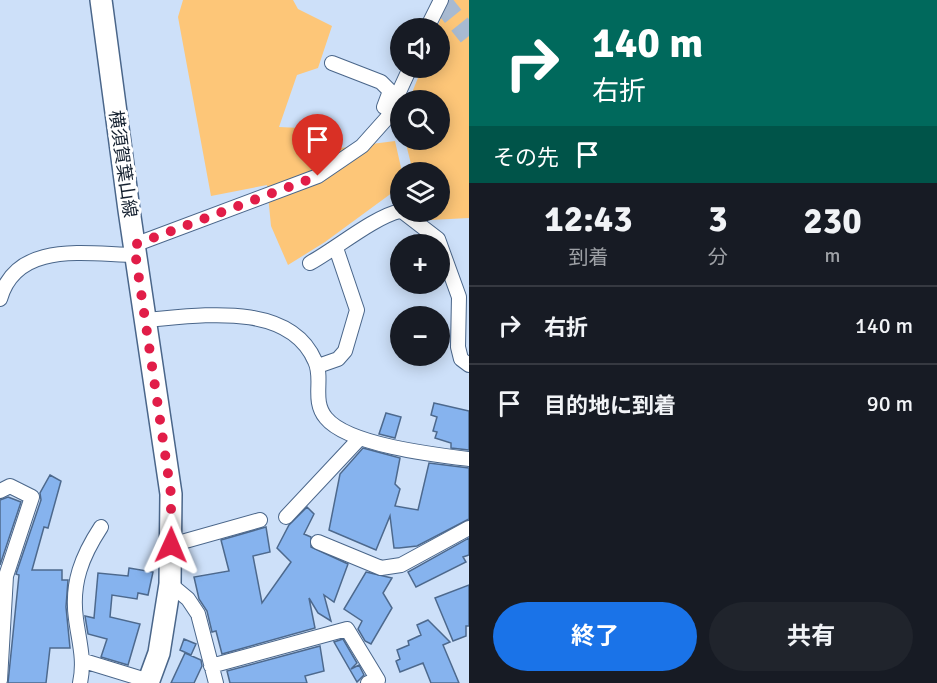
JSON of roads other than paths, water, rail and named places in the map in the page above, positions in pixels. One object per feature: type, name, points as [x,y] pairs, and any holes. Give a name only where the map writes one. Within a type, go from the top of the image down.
[{"type":"main road","name":"横須賀葉山線","points":[[101,0],[171,494],[170,584],[159,653],[148,682]]},
{"type":"street","points":[[432,18],[441,0]]},
{"type":"street","points":[[332,63],[381,82],[390,92],[382,114],[387,118]]},
{"type":"street","points":[[0,299],[15,270],[27,260],[56,254],[136,250],[318,176],[362,146],[387,118],[405,78]]},
{"type":"street","points":[[310,263],[385,214],[390,213]]},
{"type":"street","points":[[416,222],[438,239],[459,297],[464,339],[461,359],[469,365]]},
{"type":"street","points":[[318,366],[338,359],[345,351],[357,310],[336,248]]},
{"type":"street","points":[[145,320],[231,314],[254,318],[291,333],[303,341],[318,366],[319,407],[327,419],[360,438],[423,453],[469,459]]},
{"type":"street","points":[[285,517],[360,438]]},
{"type":"street","points":[[0,491],[10,486],[32,497],[6,576],[0,680]]},
{"type":"street","points":[[171,545],[260,520]]},
{"type":"street","points":[[80,683],[84,661],[76,620],[77,576],[87,549],[101,527]]},
{"type":"street","points":[[318,542],[381,568],[401,565],[469,528]]},
{"type":"street","points":[[170,584],[188,599],[198,614],[216,683]]},
{"type":"street","points":[[211,666],[347,629],[378,680],[368,683]]},
{"type":"street","points":[[84,661],[148,682]]},
{"type":"tunnel","points":[[440,0],[469,36]]}]
